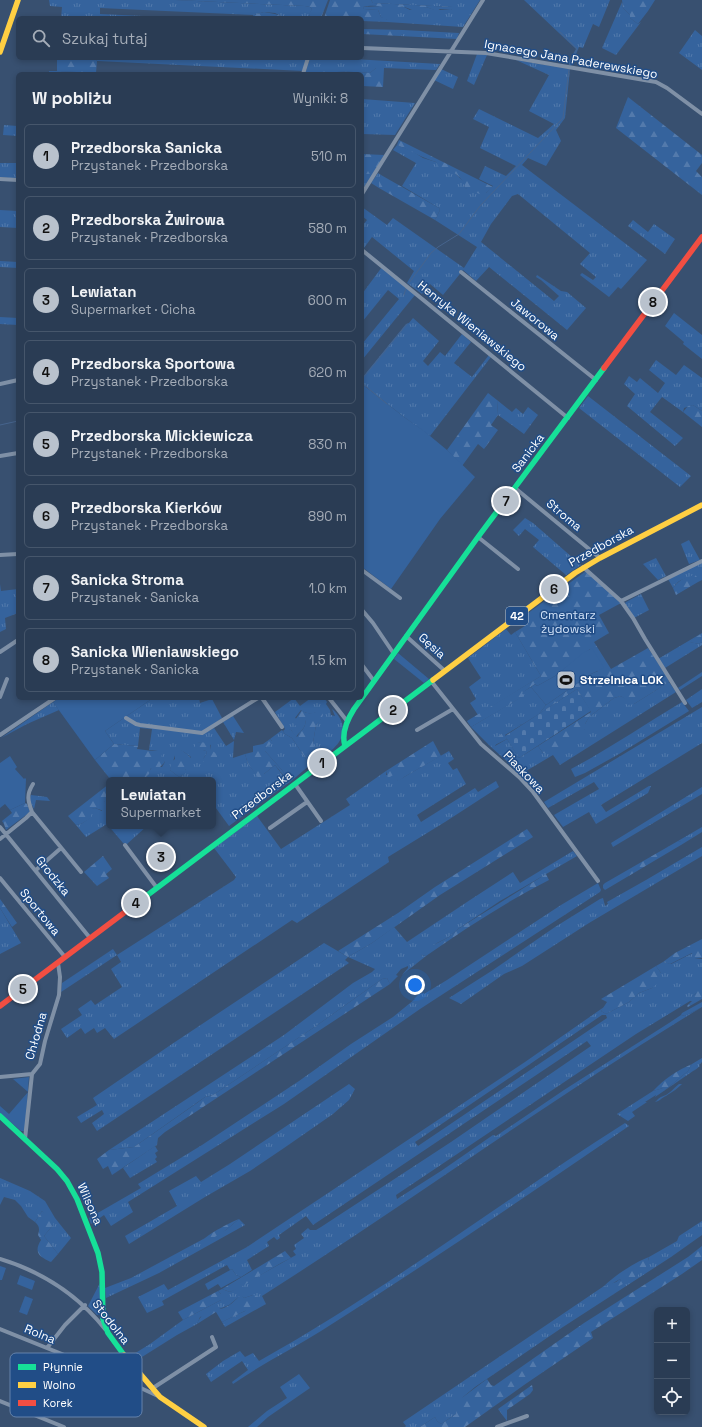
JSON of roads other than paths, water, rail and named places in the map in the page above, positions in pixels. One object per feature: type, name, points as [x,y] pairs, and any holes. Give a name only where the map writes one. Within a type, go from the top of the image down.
[{"type":"street","points":[[0,52],[18,0]]},
{"type":"street","points":[[364,191],[483,0]]},
{"type":"street","points":[[364,48],[450,51]]},
{"type":"street","name":"Ignacego Jana Paderewskiego","points":[[450,51],[486,53],[656,82],[667,88],[702,114]]},
{"type":"street","points":[[304,72],[307,60]]},
{"type":"street","points":[[0,179],[16,180]]},
{"type":"street","name":"Sanicka","points":[[364,695],[478,537],[702,237]]},
{"type":"street","name":"Henryka Wieniawskiego","points":[[364,252],[568,418]]},
{"type":"street","name":"Jaworowa","points":[[461,272],[596,380]]},
{"type":"street","points":[[0,384],[16,380]]},
{"type":"street","points":[[0,456],[16,453]]},
{"type":"street","name":"Stroma","points":[[515,488],[600,558]]},
{"type":"street","name":"Przedborska","points":[[0,1006],[583,567],[702,506]]},
{"type":"street","points":[[478,537],[518,568]]},
{"type":"street","points":[[0,555],[16,554]]},
{"type":"street","points":[[621,601],[702,560]]},
{"type":"street","points":[[583,567],[621,601],[634,618],[645,639],[685,703]]},
{"type":"street","points":[[364,571],[400,598]]},
{"type":"street","points":[[364,612],[394,654]]},
{"type":"street","name":"Gęsia","points":[[406,636],[445,671]]},
{"type":"street","points":[[0,652],[16,641]]},
{"type":"street","points":[[364,668],[374,681]]},
{"type":"street","points":[[0,697],[7,679]]},
{"type":"street","name":"Piaskowa","points":[[431,681],[481,744],[519,777],[532,792],[598,880]]},
{"type":"street","points":[[0,735],[51,700]]},
{"type":"street","points":[[126,718],[140,725],[202,733],[255,700]]},
{"type":"street","points":[[263,700],[282,727]]},
{"type":"street","points":[[331,700],[347,721]]},
{"type":"street","name":"Sanicka","points":[[345,746],[343,741],[347,721],[360,700]]},
{"type":"street","points":[[417,730],[453,709]]},
{"type":"street","points":[[32,784],[27,796],[32,812],[82,872]]},
{"type":"street","points":[[295,784],[321,821]]},
{"type":"street","points":[[270,828],[307,802]]},
{"type":"street","points":[[0,839],[32,812]]},
{"type":"street","name":"Grodzka","points":[[0,827],[90,938]]},
{"type":"street","points":[[125,845],[157,888]]},
{"type":"street","points":[[36,870],[61,848]]},
{"type":"street","name":"Sportowa","points":[[0,878],[65,957]]},
{"type":"street","name":"Chłodna","points":[[25,1139],[32,1074],[40,1064],[44,1041],[59,995],[60,977],[58,962]]},
{"type":"street","points":[[0,1077],[32,1074]]},
{"type":"street","name":"Wilsona","points":[[0,1116],[64,1177],[76,1199],[100,1259],[102,1272],[102,1316],[105,1329]]},
{"type":"street","name":"Stodolna","points":[[0,1259],[25,1268],[56,1284],[66,1291],[84,1305],[96,1317],[122,1353]]},
{"type":"street","points":[[47,1348],[65,1325],[84,1305]]},
{"type":"street","points":[[96,1317],[102,1316]]},
{"type":"street","name":"Rolna","points":[[0,1329],[59,1353]]},
{"type":"street","points":[[153,1388],[216,1347],[212,1337]]},
{"type":"street","name":"Stodolna","points":[[142,1376],[160,1397],[204,1427]]},
{"type":"street","name":"Rolna","points":[[142,1389],[160,1397]]},
{"type":"street","points":[[0,1401],[10,1405]]},
{"type":"street","points":[[497,1427],[527,1416]]},
{"type":"street","points":[[39,1417],[64,1427]]},
{"type":"waterway","points":[[560,32],[577,49],[569,65]]},
{"type":"waterway","points":[[409,283],[431,253],[459,234],[480,206],[563,118],[569,69]]},
{"type":"waterway","points":[[404,295],[406,288]]},
{"type":"waterway","points":[[364,377],[407,324]]},
{"type":"waterway","points":[[364,385],[387,404]]},
{"type":"waterway","points":[[0,425],[16,421]]},
{"type":"place","name":"Sanicka Wieniawskiego","points":[[653,302]]},
{"type":"place","name":"Sanicka Stroma","points":[[506,501]]},
{"type":"place","name":"Przedborska Kierków","points":[[554,589]]},
{"type":"place","name":"Strzelnica LOK","points":[[566,680]]},
{"type":"place","name":"Przedborska Żwirowa","points":[[393,710]]},
{"type":"place","name":"Przedborska Sanicka","points":[[322,763]]},
{"type":"place","name":"Lewiatan","points":[[161,857]]},
{"type":"place","name":"Przedborska Sportowa","points":[[136,903]]},
{"type":"place","name":"Przedborska Mickiewicza","points":[[23,989]]},
{"type":"park label","name":"Cmentarz żydowski","points":[[568,622]]}]
